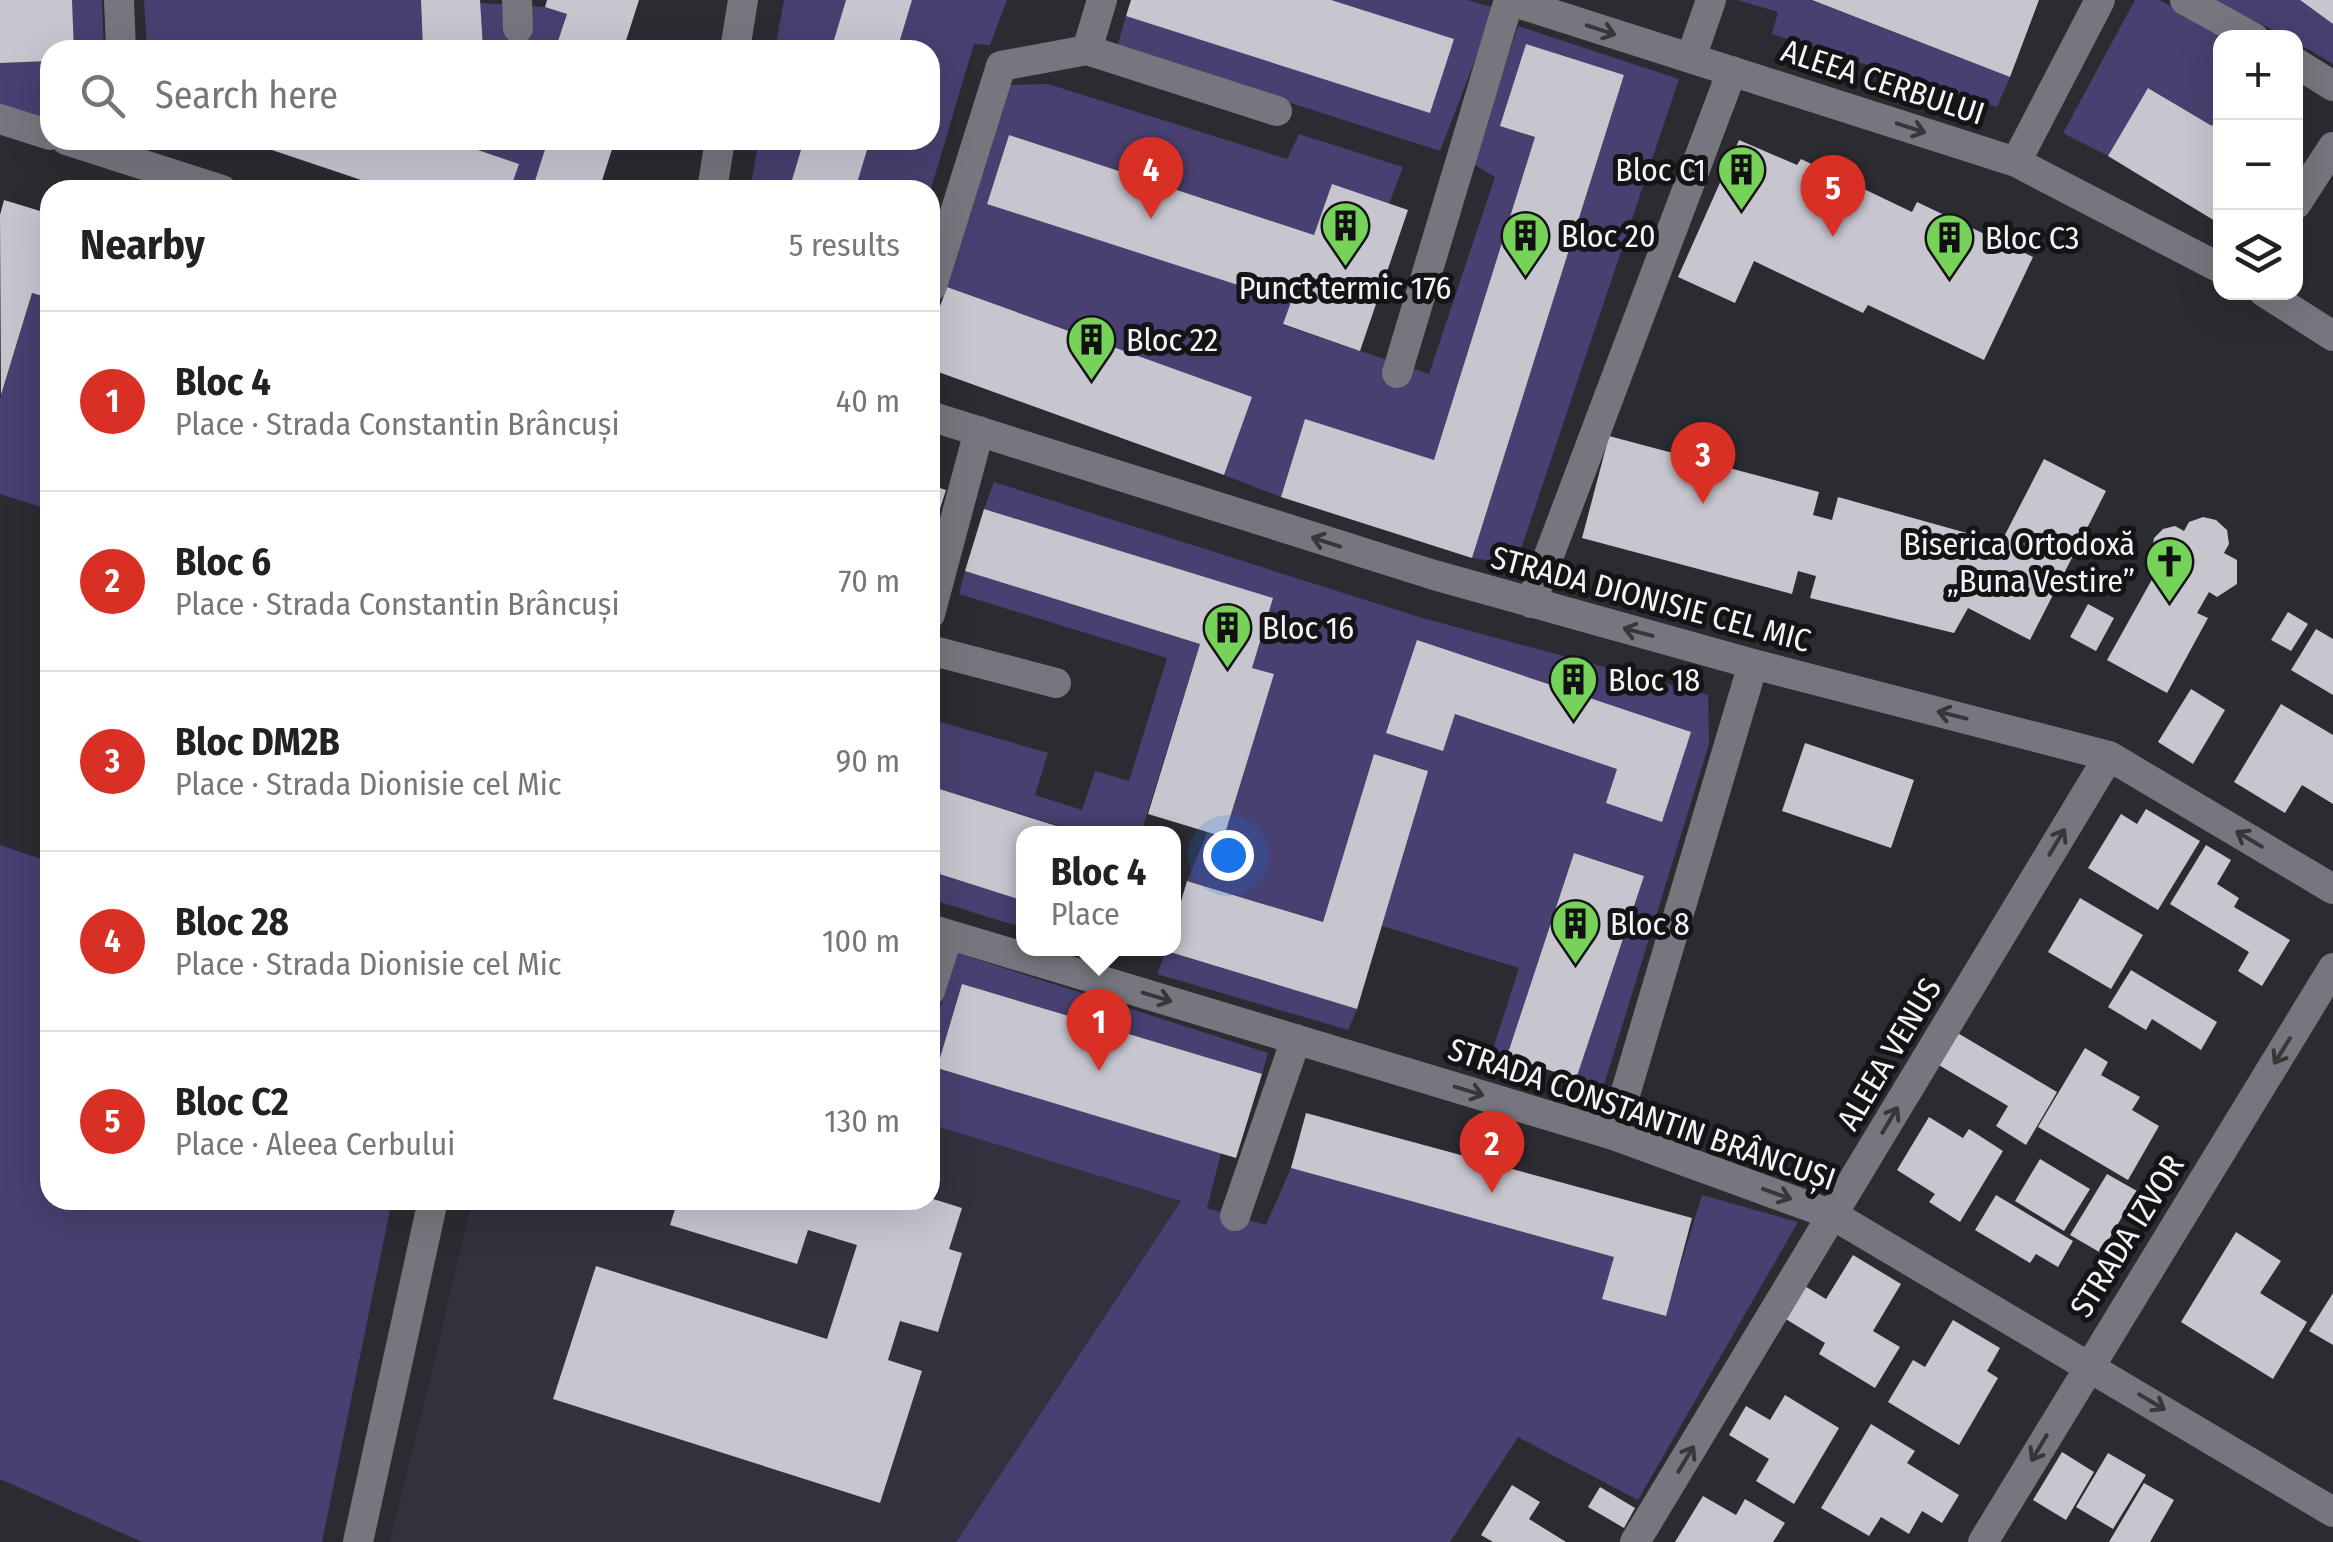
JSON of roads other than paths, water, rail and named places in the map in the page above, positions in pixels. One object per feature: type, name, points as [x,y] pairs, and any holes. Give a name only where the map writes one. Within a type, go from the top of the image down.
[{"type":"street","points":[[119,0],[121,40]]},
{"type":"street","points":[[737,40],[743,0]]},
{"type":"street","points":[[1087,50],[1102,0]]},
{"type":"street","points":[[1397,373],[1509,0]]},
{"type":"street","name":"ALEEA CERBULUI","points":[[1509,0],[2016,162],[2213,264]]},
{"type":"street","points":[[1691,58],[1710,0]]},
{"type":"street","points":[[2016,162],[2100,0]]},
{"type":"street","points":[[2185,0],[2239,30]]},
{"type":"street","points":[[940,260],[1001,66],[1087,50],[1277,111]]},
{"type":"street","points":[[2303,67],[2333,86]]},
{"type":"street","points":[[1531,603],[1732,71]]},
{"type":"street","points":[[0,119],[40,132]]},
{"type":"street","points":[[2303,193],[2333,147]]},
{"type":"street","points":[[125,150],[198,180]]},
{"type":"street","points":[[714,180],[718,150]]},
{"type":"street","points":[[2277,300],[2333,336]]},
{"type":"street","name":"STRADA DIONISIE CEL MIC","points":[[940,419],[1382,560],[1531,603],[2108,756],[2333,889]]},
{"type":"street","points":[[940,576],[978,431]]},
{"type":"street","points":[[940,653],[1056,683]]},
{"type":"street","points":[[1613,1135],[1753,664]]},
{"type":"street","name":"ALEEA VENUS","points":[[1635,1542],[2108,756]]},
{"type":"street","name":"STRADA CONSTANTIN BRÂNCUȘI","points":[[940,932],[1016,955]]},
{"type":"street","name":"STRADA CONSTANTIN BRÂNCUȘI","points":[[1019,956],[1613,1135],[1833,1214],[2333,1512]]},
{"type":"street","name":"STRADA IZVOR","points":[[1982,1542],[2333,968]]},
{"type":"street","points":[[1235,1216],[1296,1039]]},
{"type":"street","points":[[358,1542],[431,1210]]},
{"type":"place","name":"Bloc C1","points":[[1741,212]]},
{"type":"place","name":"Bloc 28","points":[[1151,219]]},
{"type":"place","name":"Bloc C2","points":[[1833,237]]},
{"type":"place","name":"Punct termic 176","points":[[1345,268]]},
{"type":"place","name":"Bloc 20","points":[[1526,278]]},
{"type":"place","name":"Bloc C3","points":[[1950,280]]},
{"type":"place","name":"Bloc 22","points":[[1091,382]]},
{"type":"place","name":"Bloc DM2B","points":[[1703,504]]},
{"type":"place","name":"Biserica Ortodoxă „Buna Vestire”","points":[[2170,604]]},
{"type":"place","name":"Bloc 16","points":[[1227,670]]},
{"type":"place","name":"Bloc 18","points":[[1573,722]]},
{"type":"place","name":"Bloc 8","points":[[1575,966]]},
{"type":"place","name":"Bloc 4","points":[[1099,1071]]},
{"type":"place","name":"Bloc 6","points":[[1492,1193]]}]
